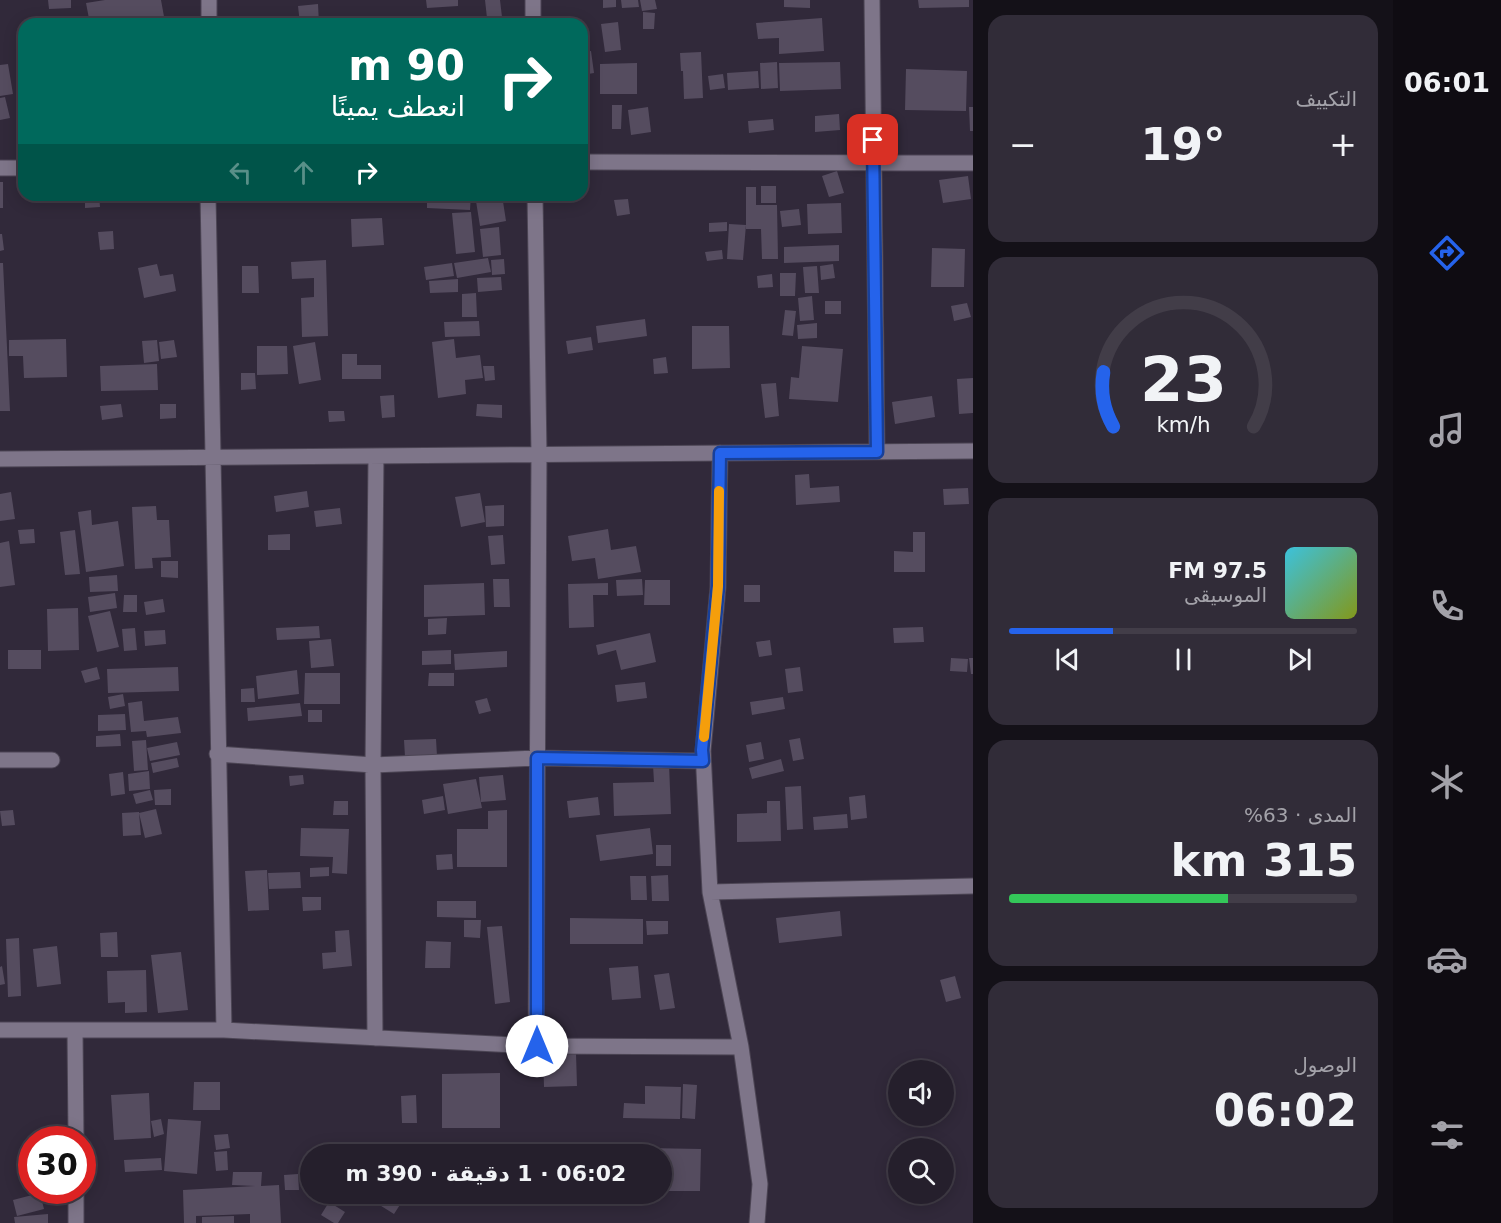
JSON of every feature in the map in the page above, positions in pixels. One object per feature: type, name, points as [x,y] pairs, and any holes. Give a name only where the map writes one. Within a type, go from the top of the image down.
[{"type":"street","points":[[209,0],[209,18]]},
{"type":"street","points":[[533,0],[533,18]]},
{"type":"street","points":[[872,0],[877,452]]},
{"type":"street","points":[[588,162],[973,163]]},
{"type":"street","points":[[0,168],[18,168]]},
{"type":"street","points":[[208,201],[224,1030]]},
{"type":"street","points":[[535,201],[539,454],[537,1046]]},
{"type":"street","points":[[0,459],[973,451]]},
{"type":"street","points":[[720,453],[718,586],[702,750],[710,892],[741,1047],[760,1184],[757,1223]]},
{"type":"street","points":[[375,1038],[373,765],[376,456]]},
{"type":"street","points":[[218,754],[373,765],[537,758],[703,761]]},
{"type":"street","points":[[0,760],[52,760]]},
{"type":"street","points":[[710,892],[973,886]]},
{"type":"street","points":[[0,1030],[224,1030],[537,1046],[741,1047]]},
{"type":"street","points":[[75,1030],[76,1126]]},
{"type":"street","points":[[76,1204],[76,1223]]},
{"type":"building","points":[[48,0],[71,0],[71,8],[49,9]]},
{"type":"building","points":[[105,0],[161,0],[164,18],[89,18],[86,3]]},
{"type":"building","points":[[426,0],[458,0],[458,6],[427,8]]},
{"type":"building","points":[[485,0],[500,0],[502,17],[487,18]]},
{"type":"building","points":[[603,0],[616,0],[616,7],[603,8]]},
{"type":"building","points":[[621,0],[638,0],[639,7],[622,8]]},
{"type":"building","points":[[640,0],[655,0],[657,9],[642,11]]},
{"type":"building","points":[[784,0],[810,0],[810,8],[784,7]]},
{"type":"building","points":[[918,0],[969,0],[969,7],[919,8]]},
{"type":"building","points":[[318,4],[319,18],[299,18],[298,6]]},
{"type":"building","points":[[643,12],[655,13],[654,29],[643,29]]},
{"type":"building","points":[[822,18],[824,51],[779,54],[779,38],[758,39],[756,23]]},
{"type":"building","points":[[618,22],[621,50],[605,52],[601,24]]},
{"type":"building","points":[[588,51],[591,51],[594,73],[588,74]]},
{"type":"building","points":[[701,52],[703,98],[684,99],[680,53]]},
{"type":"building","points":[[777,62],[778,88],[761,89],[760,63]]},
{"type":"building","points":[[840,62],[841,89],[780,91],[779,63]]},
{"type":"building","points":[[637,63],[637,94],[600,94],[600,64]]},
{"type":"building","points":[[8,64],[13,94],[0,96],[0,65]]},
{"type":"building","points":[[906,69],[967,71],[966,111],[905,110]]},
{"type":"building","points":[[758,71],[759,88],[728,90],[727,73]]},
{"type":"building","points":[[723,74],[725,88],[710,90],[708,76]]},
{"type":"building","points":[[5,97],[10,118],[0,120],[0,98]]},
{"type":"building","points":[[612,105],[622,105],[621,129],[612,129]]},
{"type":"building","points":[[648,107],[651,132],[631,135],[628,110]]},
{"type":"building","points":[[969,107],[973,107],[973,131],[970,131]]},
{"type":"building","points":[[839,114],[840,130],[815,132],[815,116]]},
{"type":"building","points":[[773,119],[774,130],[749,133],[748,121]]},
{"type":"building","points":[[837,171],[844,193],[829,197],[822,176]]},
{"type":"building","points":[[968,176],[971,199],[943,203],[939,180]]},
{"type":"building","points":[[0,182],[3,182],[3,208],[0,208]]},
{"type":"building","points":[[761,186],[776,186],[776,203],[761,203]]},
{"type":"building","points":[[746,187],[756,187],[756,205],[777,205],[778,259],[762,259],[761,229],[746,229]]},
{"type":"building","points":[[628,199],[630,214],[617,216],[614,200]]},
{"type":"building","points":[[85,201],[100,201],[100,207],[85,208]]},
{"type":"building","points":[[427,201],[471,201],[470,210],[427,208]]},
{"type":"building","points":[[476,201],[503,201],[506,221],[480,226]]},
{"type":"building","points":[[841,203],[842,233],[808,234],[807,204]]},
{"type":"building","points":[[799,209],[801,225],[782,227],[780,211]]},
{"type":"building","points":[[471,212],[475,252],[456,254],[452,213]]},
{"type":"building","points":[[382,218],[384,245],[352,247],[351,219]]},
{"type":"building","points":[[727,222],[727,231],[709,232],[709,223]]},
{"type":"building","points":[[729,224],[746,225],[743,260],[727,259]]},
{"type":"building","points":[[499,227],[501,255],[483,257],[480,229]]},
{"type":"building","points":[[113,231],[114,249],[100,250],[98,232]]},
{"type":"building","points":[[0,234],[2,234],[4,250],[0,251]]},
{"type":"building","points":[[839,245],[839,261],[784,263],[784,247]]},
{"type":"building","points":[[932,248],[965,249],[964,287],[931,287]]},
{"type":"building","points":[[722,250],[723,259],[707,261],[705,252]]},
{"type":"building","points":[[488,258],[491,272],[457,278],[454,263]]},
{"type":"building","points":[[504,259],[505,274],[492,275],[491,260]]},
{"type":"building","points":[[326,260],[328,336],[302,337],[301,298],[314,297],[314,278],[292,279],[291,262]]},
{"type":"building","points":[[0,263],[3,263],[10,411],[0,411]]},
{"type":"building","points":[[452,263],[454,276],[426,280],[424,267]]},
{"type":"building","points":[[157,264],[160,276],[173,274],[176,291],[144,298],[138,268]]},
{"type":"building","points":[[833,264],[835,278],[821,280],[820,266]]},
{"type":"building","points":[[242,266],[258,266],[259,293],[242,293]]},
{"type":"building","points":[[817,266],[819,293],[805,293],[803,267]]},
{"type":"building","points":[[780,273],[796,273],[795,296],[780,296]]},
{"type":"building","points":[[772,274],[773,287],[758,288],[757,276]]},
{"type":"building","points":[[501,277],[502,290],[478,292],[477,278]]},
{"type":"building","points":[[458,279],[458,292],[430,293],[429,281]]},
{"type":"building","points":[[476,293],[477,317],[462,317],[462,294]]},
{"type":"building","points":[[812,296],[814,320],[800,321],[798,298]]},
{"type":"building","points":[[825,301],[841,301],[841,314],[825,314]]},
{"type":"building","points":[[967,303],[971,317],[954,321],[951,306]]},
{"type":"building","points":[[785,310],[796,311],[793,336],[782,335]]},
{"type":"building","points":[[645,319],[647,336],[598,343],[596,326]]},
{"type":"building","points":[[479,321],[480,336],[445,337],[444,322]]},
{"type":"building","points":[[817,323],[817,338],[798,339],[797,325]]},
{"type":"building","points":[[692,326],[729,326],[730,368],[692,369]]},
{"type":"building","points":[[591,337],[593,350],[568,354],[566,341]]},
{"type":"building","points":[[66,339],[67,377],[24,378],[23,356],[9,356],[9,340]]},
{"type":"building","points":[[454,339],[456,358],[480,355],[483,378],[465,380],[466,394],[438,398],[432,342]]},
{"type":"building","points":[[157,340],[159,361],[144,363],[142,341]]},
{"type":"building","points":[[174,340],[177,357],[161,359],[159,342]]},
{"type":"building","points":[[315,342],[321,380],[299,384],[293,346]]},
{"type":"building","points":[[257,346],[287,346],[288,374],[257,375]]},
{"type":"building","points":[[802,346],[843,349],[838,402],[789,399],[791,377],[799,378]]},
{"type":"building","points":[[342,354],[357,354],[357,365],[381,365],[381,379],[342,379]]},
{"type":"building","points":[[666,357],[668,373],[654,374],[653,359]]},
{"type":"building","points":[[157,364],[158,390],[101,391],[100,366]]},
{"type":"building","points":[[483,366],[494,366],[495,380],[485,381]]},
{"type":"building","points":[[241,373],[255,373],[256,389],[241,390]]},
{"type":"building","points":[[973,378],[973,413],[959,414],[957,379]]},
{"type":"building","points":[[776,383],[779,416],[765,418],[761,384]]},
{"type":"building","points":[[394,395],[395,417],[382,418],[380,396]]},
{"type":"building","points":[[932,396],[935,417],[895,424],[892,402]]},
{"type":"building","points":[[121,404],[123,417],[102,420],[100,406]]},
{"type":"building","points":[[160,404],[176,404],[176,418],[160,419]]},
{"type":"building","points":[[477,404],[502,405],[502,418],[476,416]]},
{"type":"building","points":[[328,411],[344,411],[345,421],[329,422]]},
{"type":"building","points":[[809,474],[810,488],[839,486],[840,502],[796,505],[795,475]]},
{"type":"building","points":[[968,488],[969,504],[944,505],[943,489]]},
{"type":"building","points":[[307,491],[309,507],[276,512],[274,496]]},
{"type":"building","points":[[11,492],[15,519],[0,521],[0,494]]},
{"type":"building","points":[[480,493],[485,522],[461,527],[455,497]]},
{"type":"building","points":[[504,505],[504,526],[486,527],[485,506]]},
{"type":"building","points":[[156,506],[157,520],[169,520],[171,557],[152,558],[153,568],[135,569],[132,507]]},
{"type":"building","points":[[340,508],[342,524],[316,527],[314,511]]},
{"type":"building","points":[[91,510],[92,525],[118,521],[124,566],[86,572],[78,512]]},
{"type":"building","points":[[34,529],[35,543],[20,544],[18,530]]},
{"type":"building","points":[[608,529],[611,550],[636,546],[641,572],[598,579],[595,558],[572,561],[568,536]]},
{"type":"building","points":[[75,530],[80,574],[65,575],[60,532]]},
{"type":"building","points":[[913,532],[925,532],[925,572],[894,572],[894,551],[913,552]]},
{"type":"building","points":[[290,534],[290,550],[268,550],[268,535]]},
{"type":"building","points":[[503,535],[505,564],[491,565],[488,536]]},
{"type":"building","points":[[9,541],[15,585],[0,587],[0,543]]},
{"type":"building","points":[[161,561],[178,561],[178,578],[161,577]]},
{"type":"building","points":[[117,575],[118,591],[90,592],[89,577]]},
{"type":"building","points":[[493,579],[509,579],[510,607],[494,607]]},
{"type":"building","points":[[642,579],[643,595],[617,596],[616,580]]},
{"type":"building","points":[[645,580],[670,580],[670,605],[644,605]]},
{"type":"building","points":[[484,583],[485,615],[424,617],[424,585]]},
{"type":"building","points":[[608,583],[608,595],[593,595],[594,627],[569,628],[568,584]]},
{"type":"building","points":[[744,585],[760,585],[760,602],[744,602]]},
{"type":"building","points":[[115,593],[117,608],[90,612],[88,597]]},
{"type":"building","points":[[124,595],[137,595],[137,612],[123,612]]},
{"type":"building","points":[[163,599],[165,612],[146,615],[144,602]]},
{"type":"building","points":[[78,608],[79,650],[48,651],[47,609]]},
{"type":"building","points":[[110,611],[119,647],[97,652],[88,616]]},
{"type":"building","points":[[447,618],[446,634],[428,635],[428,619]]},
{"type":"building","points":[[319,626],[320,638],[277,640],[276,628]]},
{"type":"building","points":[[923,627],[924,642],[894,643],[893,628]]},
{"type":"building","points":[[135,628],[137,650],[124,651],[122,629]]},
{"type":"building","points":[[165,630],[166,644],[145,646],[144,631]]},
{"type":"building","points":[[650,633],[656,662],[621,670],[616,650],[598,655],[596,645]]},
{"type":"building","points":[[331,639],[334,666],[311,668],[309,641]]},
{"type":"building","points":[[770,640],[772,655],[759,657],[756,642]]},
{"type":"building","points":[[8,650],[41,650],[41,669],[8,669]]},
{"type":"building","points":[[451,650],[451,664],[422,665],[422,651]]},
{"type":"building","points":[[507,651],[507,667],[455,670],[454,654]]},
{"type":"building","points":[[951,658],[968,659],[967,672],[950,671]]},
{"type":"building","points":[[969,658],[973,658],[973,674],[971,674]]},
{"type":"building","points":[[97,667],[100,679],[85,683],[81,671]]},
{"type":"building","points":[[178,667],[179,691],[108,693],[107,669]]},
{"type":"building","points":[[800,667],[803,691],[788,693],[785,669]]},
{"type":"building","points":[[297,670],[299,694],[258,699],[256,676]]},
{"type":"building","points":[[305,673],[340,673],[340,704],[304,704]]},
{"type":"building","points":[[429,673],[454,673],[454,686],[428,686]]},
{"type":"building","points":[[645,682],[647,698],[617,702],[615,685]]},
{"type":"building","points":[[254,688],[255,702],[241,702],[241,689]]},
{"type":"building","points":[[123,694],[125,706],[110,709],[108,697]]},
{"type":"building","points":[[783,697],[785,709],[752,715],[750,702]]},
{"type":"building","points":[[487,698],[491,711],[479,714],[475,701]]},
{"type":"building","points":[[142,701],[144,721],[178,717],[181,733],[147,737],[146,731],[131,732],[128,703]]},
{"type":"building","points":[[300,703],[302,716],[248,721],[247,708]]},
{"type":"building","points":[[308,710],[322,710],[322,722],[308,722]]},
{"type":"building","points":[[125,714],[126,730],[98,731],[98,715]]},
{"type":"building","points":[[120,734],[121,746],[96,747],[96,736]]},
{"type":"building","points":[[800,738],[804,759],[793,761],[789,740]]},
{"type":"building","points":[[436,739],[437,756],[405,757],[404,740]]},
{"type":"building","points":[[146,740],[148,770],[134,771],[132,741]]},
{"type":"building","points":[[177,742],[180,755],[150,761],[147,748]]},
{"type":"building","points":[[761,742],[764,759],[749,762],[746,745]]},
{"type":"building","points":[[177,758],[179,767],[153,773],[151,763]]},
{"type":"building","points":[[781,759],[784,771],[752,779],[749,768]]},
{"type":"building","points":[[669,764],[671,814],[614,816],[613,783],[654,782],[653,765]]},
{"type":"building","points":[[149,771],[150,789],[129,791],[128,774]]},
{"type":"building","points":[[123,772],[125,794],[111,796],[109,774]]},
{"type":"building","points":[[303,775],[304,784],[290,786],[289,776]]},
{"type":"building","points":[[503,775],[506,800],[481,802],[479,777]]},
{"type":"building","points":[[476,779],[482,808],[448,814],[443,784]]},
{"type":"building","points":[[801,786],[803,829],[787,830],[785,787]]},
{"type":"building","points":[[171,789],[171,805],[155,805],[154,790]]},
{"type":"building","points":[[150,790],[153,800],[136,804],[133,794]]},
{"type":"building","points":[[865,795],[867,818],[851,820],[849,797]]},
{"type":"building","points":[[443,796],[445,810],[424,814],[422,800]]},
{"type":"building","points":[[598,797],[600,815],[569,818],[567,801]]},
{"type":"building","points":[[334,801],[348,801],[348,815],[333,815]]},
{"type":"building","points":[[767,801],[780,801],[781,841],[737,842],[737,814],[767,813]]},
{"type":"building","points":[[156,809],[162,834],[145,838],[139,813]]},
{"type":"building","points":[[13,810],[15,825],[2,826],[0,811]]},
{"type":"building","points":[[507,810],[507,867],[457,867],[457,829],[488,829],[488,811]]},
{"type":"building","points":[[139,812],[141,835],[123,836],[122,813]]},
{"type":"building","points":[[847,814],[848,828],[814,830],[813,817]]},
{"type":"building","points":[[301,828],[349,829],[347,874],[332,873],[333,857],[300,856]]},
{"type":"building","points":[[650,828],[653,854],[600,861],[596,835]]},
{"type":"building","points":[[656,845],[671,845],[671,866],[656,866]]},
{"type":"building","points":[[452,854],[453,869],[437,870],[436,855]]},
{"type":"building","points":[[329,867],[329,876],[310,877],[310,868]]},
{"type":"building","points":[[267,870],[269,910],[248,911],[245,871]]},
{"type":"building","points":[[300,872],[301,888],[269,889],[268,873]]},
{"type":"building","points":[[668,875],[669,901],[652,901],[651,876]]},
{"type":"building","points":[[630,876],[646,876],[647,900],[631,900]]},
{"type":"building","points":[[302,897],[321,897],[321,910],[303,911]]},
{"type":"building","points":[[437,901],[476,901],[476,918],[437,917]]},
{"type":"building","points":[[840,911],[842,936],[779,943],[776,918]]},
{"type":"building","points":[[570,918],[643,919],[643,944],[570,944]]},
{"type":"building","points":[[464,920],[481,920],[480,938],[464,937]]},
{"type":"building","points":[[646,921],[668,921],[668,934],[647,935]]},
{"type":"building","points":[[502,926],[510,1002],[495,1004],[487,927]]},
{"type":"building","points":[[349,930],[352,966],[323,969],[322,953],[336,952],[335,931]]},
{"type":"building","points":[[117,932],[118,957],[101,957],[100,933]]},
{"type":"building","points":[[19,938],[21,996],[8,997],[6,939]]},
{"type":"building","points":[[426,941],[451,942],[450,968],[425,968]]},
{"type":"building","points":[[57,946],[61,984],[37,987],[33,949]]},
{"type":"building","points":[[181,952],[188,1010],[158,1013],[151,955]]},
{"type":"building","points":[[2,966],[5,984],[0,985],[0,967]]},
{"type":"building","points":[[638,966],[641,998],[612,1000],[609,968]]},
{"type":"building","points":[[146,970],[147,1012],[125,1013],[125,1002],[108,1003],[107,971]]},
{"type":"building","points":[[669,973],[675,1008],[660,1010],[654,975]]},
{"type":"building","points":[[955,976],[961,998],[946,1002],[940,980]]},
{"type":"building","points":[[576,1053],[577,1086],[544,1087],[543,1054]]},
{"type":"building","points":[[500,1073],[500,1128],[442,1128],[442,1074]]},
{"type":"building","points":[[194,1082],[220,1082],[220,1110],[193,1110]]},
{"type":"building","points":[[683,1084],[697,1085],[695,1119],[682,1118]]},
{"type":"building","points":[[645,1086],[681,1087],[680,1119],[623,1118],[624,1103],[645,1104]]},
{"type":"building","points":[[149,1093],[151,1138],[114,1140],[111,1095]]},
{"type":"building","points":[[416,1095],[417,1123],[402,1123],[401,1096]]},
{"type":"building","points":[[161,1119],[164,1134],[154,1137],[151,1121]]},
{"type":"building","points":[[168,1119],[201,1121],[197,1174],[164,1171]]},
{"type":"building","points":[[228,1134],[230,1148],[216,1150],[214,1135]]},
{"type":"building","points":[[672,1148],[701,1149],[700,1191],[672,1191]]},
{"type":"building","points":[[227,1151],[228,1170],[216,1171],[214,1152]]},
{"type":"building","points":[[161,1158],[162,1170],[125,1172],[124,1160]]},
{"type":"building","points":[[233,1172],[262,1172],[261,1186],[279,1185],[281,1223],[250,1223],[250,1214],[196,1216],[196,1223],[184,1223],[183,1190],[255,1186],[232,1185]]},
{"type":"building","points":[[298,1174],[299,1190],[285,1190],[284,1175]]},
{"type":"building","points":[[18,1199],[18,1204],[43,1204],[44,1209],[17,1216],[13,1200]]},
{"type":"building","points":[[328,1204],[332,1204],[345,1212],[338,1223],[321,1215]]},
{"type":"building","points":[[378,1204],[400,1204],[394,1214]]},
{"type":"building","points":[[48,1214],[48,1223],[15,1223],[14,1217]]},
{"type":"building","points":[[234,1216],[234,1223],[202,1223],[202,1217]]},
{"type":"slow traffic","points":[[704,737],[718,586],[719,491]]},
{"type":"route","points":[[537,1046],[537,758],[703,761],[702,750],[718,586],[720,453],[877,452],[873,140]]}]
